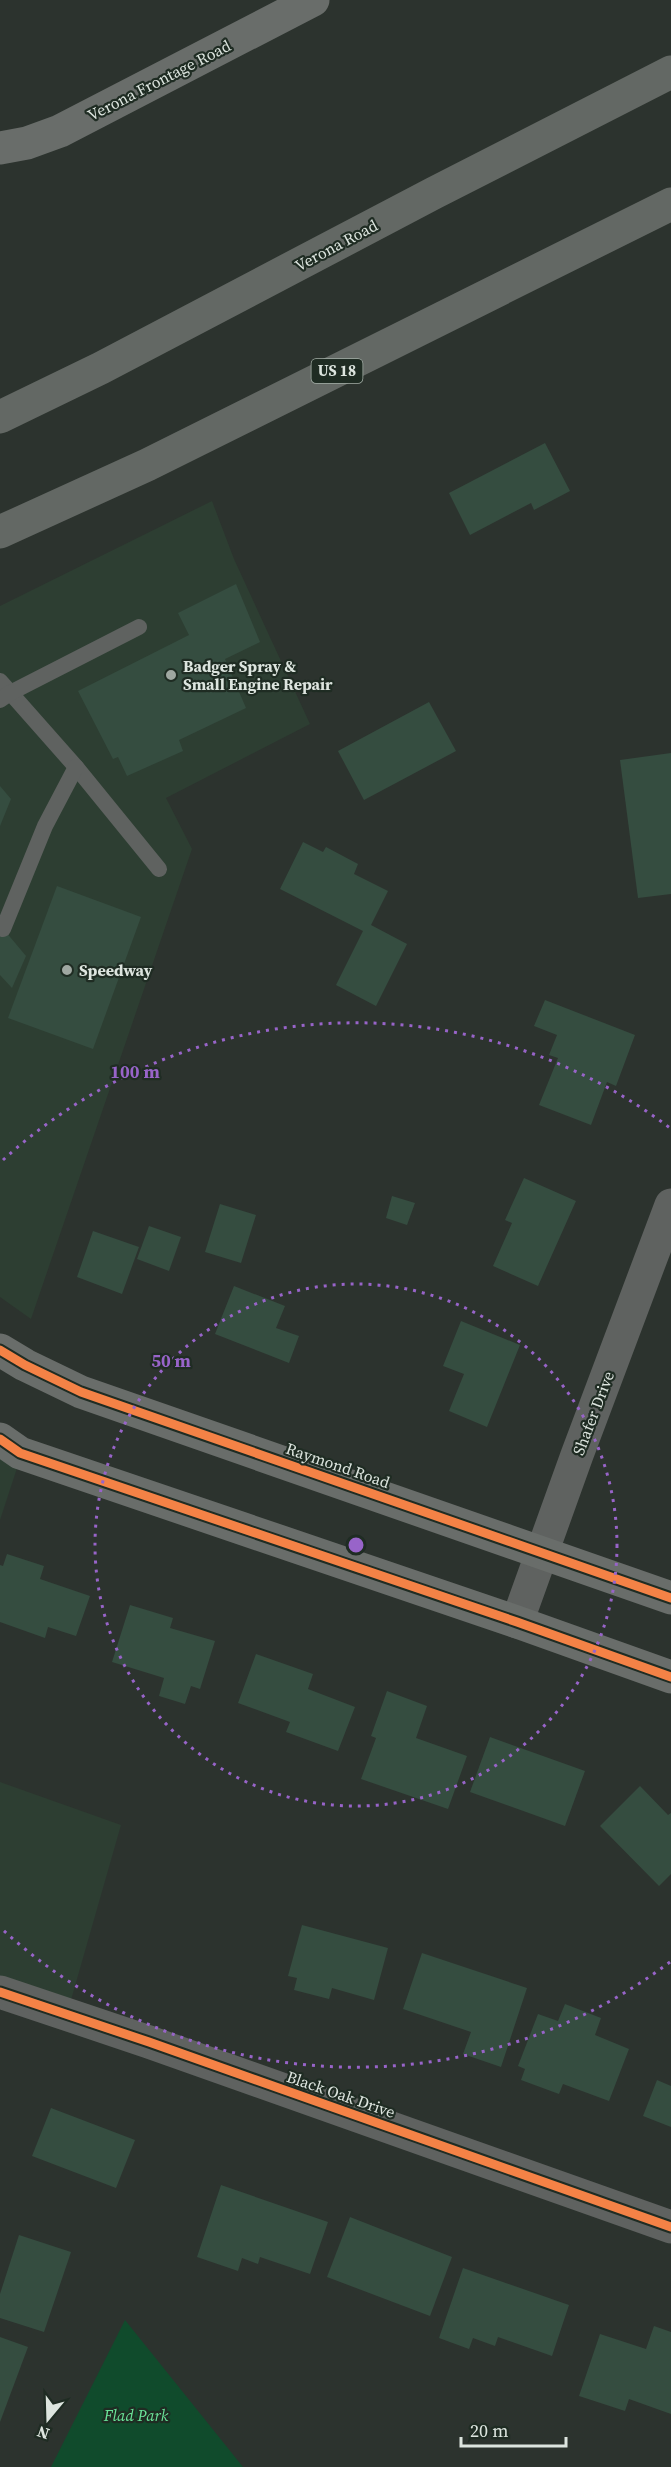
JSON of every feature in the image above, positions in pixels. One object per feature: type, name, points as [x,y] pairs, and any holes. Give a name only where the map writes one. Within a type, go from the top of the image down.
[{"type":"highway","name":"Verona Road","points":[[0,417],[112,363],[434,193],[671,72]]},
{"type":"highway","name":"US 18","points":[[0,532],[147,465],[671,204]]},
{"type":"main road","name":"Verona Frontage Road","points":[[0,148],[27,143],[60,131],[313,0]]},
{"type":"main road","name":"Raymond Road","points":[[0,1350],[25,1365],[81,1392],[671,1598]]},
{"type":"main road","points":[[0,1439],[20,1453],[517,1622],[671,1677]]},
{"type":"street","name":"Shafer Drive","points":[[517,1622],[671,1205]]},
{"type":"street","name":"Black Oak Drive","points":[[0,1992],[149,2042],[671,2227]]},
{"type":"lane","points":[[139,627],[3,692],[76,767],[159,869]]},
{"type":"lane","points":[[3,929],[45,826],[76,767]]},
{"type":"shaded area","points":[[212,501],[234,559],[310,724],[166,798],[192,849],[31,1319],[0,1297],[0,606]]},
{"type":"shaded area","points":[[0,1439],[22,1453],[0,1520]]},
{"type":"shaded area","points":[[0,1782],[121,1825],[67,2014],[0,1992]]},
{"type":"green space","name":"Flad Park","points":[[125,2320],[243,2467],[51,2467]]},
{"type":"building","points":[[545,443],[570,491],[534,510],[531,503],[470,535],[449,493]]},
{"type":"building","name":"Badger Spray & Small Engine Repair","points":[[236,584],[260,642],[225,659],[246,708],[179,740],[183,751],[127,776],[118,757],[113,759],[78,691],[189,635],[178,613]]},
{"type":"building","points":[[429,702],[456,751],[364,800],[338,751]]},
{"type":"building","points":[[671,753],[671,894],[638,898],[620,760]]},
{"type":"building","points":[[0,786],[11,799],[0,826]]},
{"type":"building","points":[[303,842],[323,852],[326,847],[358,864],[354,874],[388,891],[371,925],[407,944],[376,1006],[336,985],[363,931],[280,889]]},
{"type":"building","points":[[57,886],[141,917],[93,1049],[8,1018]]},
{"type":"building","points":[[0,925],[26,956],[12,988],[0,975]]},
{"type":"building","points":[[545,1000],[635,1035],[616,1086],[607,1082],[591,1125],[539,1105],[558,1058],[549,1055],[557,1035],[534,1026]]},
{"type":"building","points":[[524,1178],[576,1201],[538,1286],[493,1266],[512,1223],[505,1220]]},
{"type":"building","points":[[392,1196],[415,1203],[407,1225],[386,1218]]},
{"type":"building","points":[[220,1204],[256,1215],[241,1263],[205,1252]]},
{"type":"building","points":[[149,1226],[181,1237],[169,1271],[137,1259]]},
{"type":"building","points":[[93,1231],[139,1247],[122,1294],[77,1277]]},
{"type":"building","points":[[234,1286],[285,1306],[276,1328],[299,1336],[289,1363],[215,1334]]},
{"type":"building","points":[[461,1321],[520,1345],[487,1427],[449,1411],[464,1374],[443,1366]]},
{"type":"building","points":[[7,1554],[44,1566],[40,1579],[90,1596],[76,1636],[48,1627],[45,1638],[0,1622],[0,1565],[3,1566]]},
{"type":"building","points":[[130,1605],[173,1618],[170,1628],[215,1641],[200,1689],[191,1686],[185,1704],[159,1696],[164,1678],[112,1662]]},
{"type":"building","points":[[256,1654],[313,1674],[308,1689],[355,1707],[338,1751],[286,1732],[290,1722],[238,1703]]},
{"type":"building","points":[[387,1691],[427,1706],[416,1738],[467,1756],[448,1809],[361,1779],[376,1738],[371,1736]]},
{"type":"building","points":[[490,1737],[585,1771],[565,1826],[470,1792]]},
{"type":"building","points":[[640,1786],[668,1815],[671,1813],[671,1874],[659,1886],[600,1826]]},
{"type":"building","points":[[302,1925],[388,1948],[374,2000],[332,1988],[329,1999],[294,1990],[297,1978],[288,1976]]},
{"type":"building","points":[[422,1953],[527,1988],[501,2067],[463,2054],[471,2032],[403,2009]]},
{"type":"building","points":[[565,2004],[601,2018],[595,2035],[629,2049],[609,2101],[563,2084],[559,2094],[521,2080],[525,2069],[518,2066],[538,2014],[558,2021]]},
{"type":"building","points":[[657,2080],[671,2086],[671,2127],[643,2116]]},
{"type":"building","points":[[51,2108],[135,2140],[116,2188],[32,2156]]},
{"type":"building","points":[[221,2185],[328,2222],[310,2274],[260,2257],[258,2264],[242,2258],[238,2271],[197,2257]]},
{"type":"building","points":[[350,2217],[452,2257],[430,2316],[327,2277]]},
{"type":"building","points":[[19,2235],[71,2252],[44,2332],[0,2318],[0,2294]]},
{"type":"building","points":[[463,2268],[569,2305],[552,2356],[498,2337],[495,2346],[473,2338],[469,2349],[439,2338]]},
{"type":"building","points":[[654,2326],[671,2332],[671,2414],[629,2399],[625,2411],[579,2396],[600,2334],[646,2349]]},
{"type":"building","points":[[0,2337],[28,2347],[0,2422]]},
{"type":"cycle path","points":[[0,1350],[25,1365],[81,1392],[671,1598]]},
{"type":"cycle path","points":[[0,1439],[20,1453],[517,1622],[671,1677]]},
{"type":"cycle path","points":[[0,1992],[149,2042],[671,2227]]},
{"type":"place","name":"Badger Spray & Small Engine Repair","points":[[171,675]]},
{"type":"place","name":"Speedway","points":[[67,970]]}]
